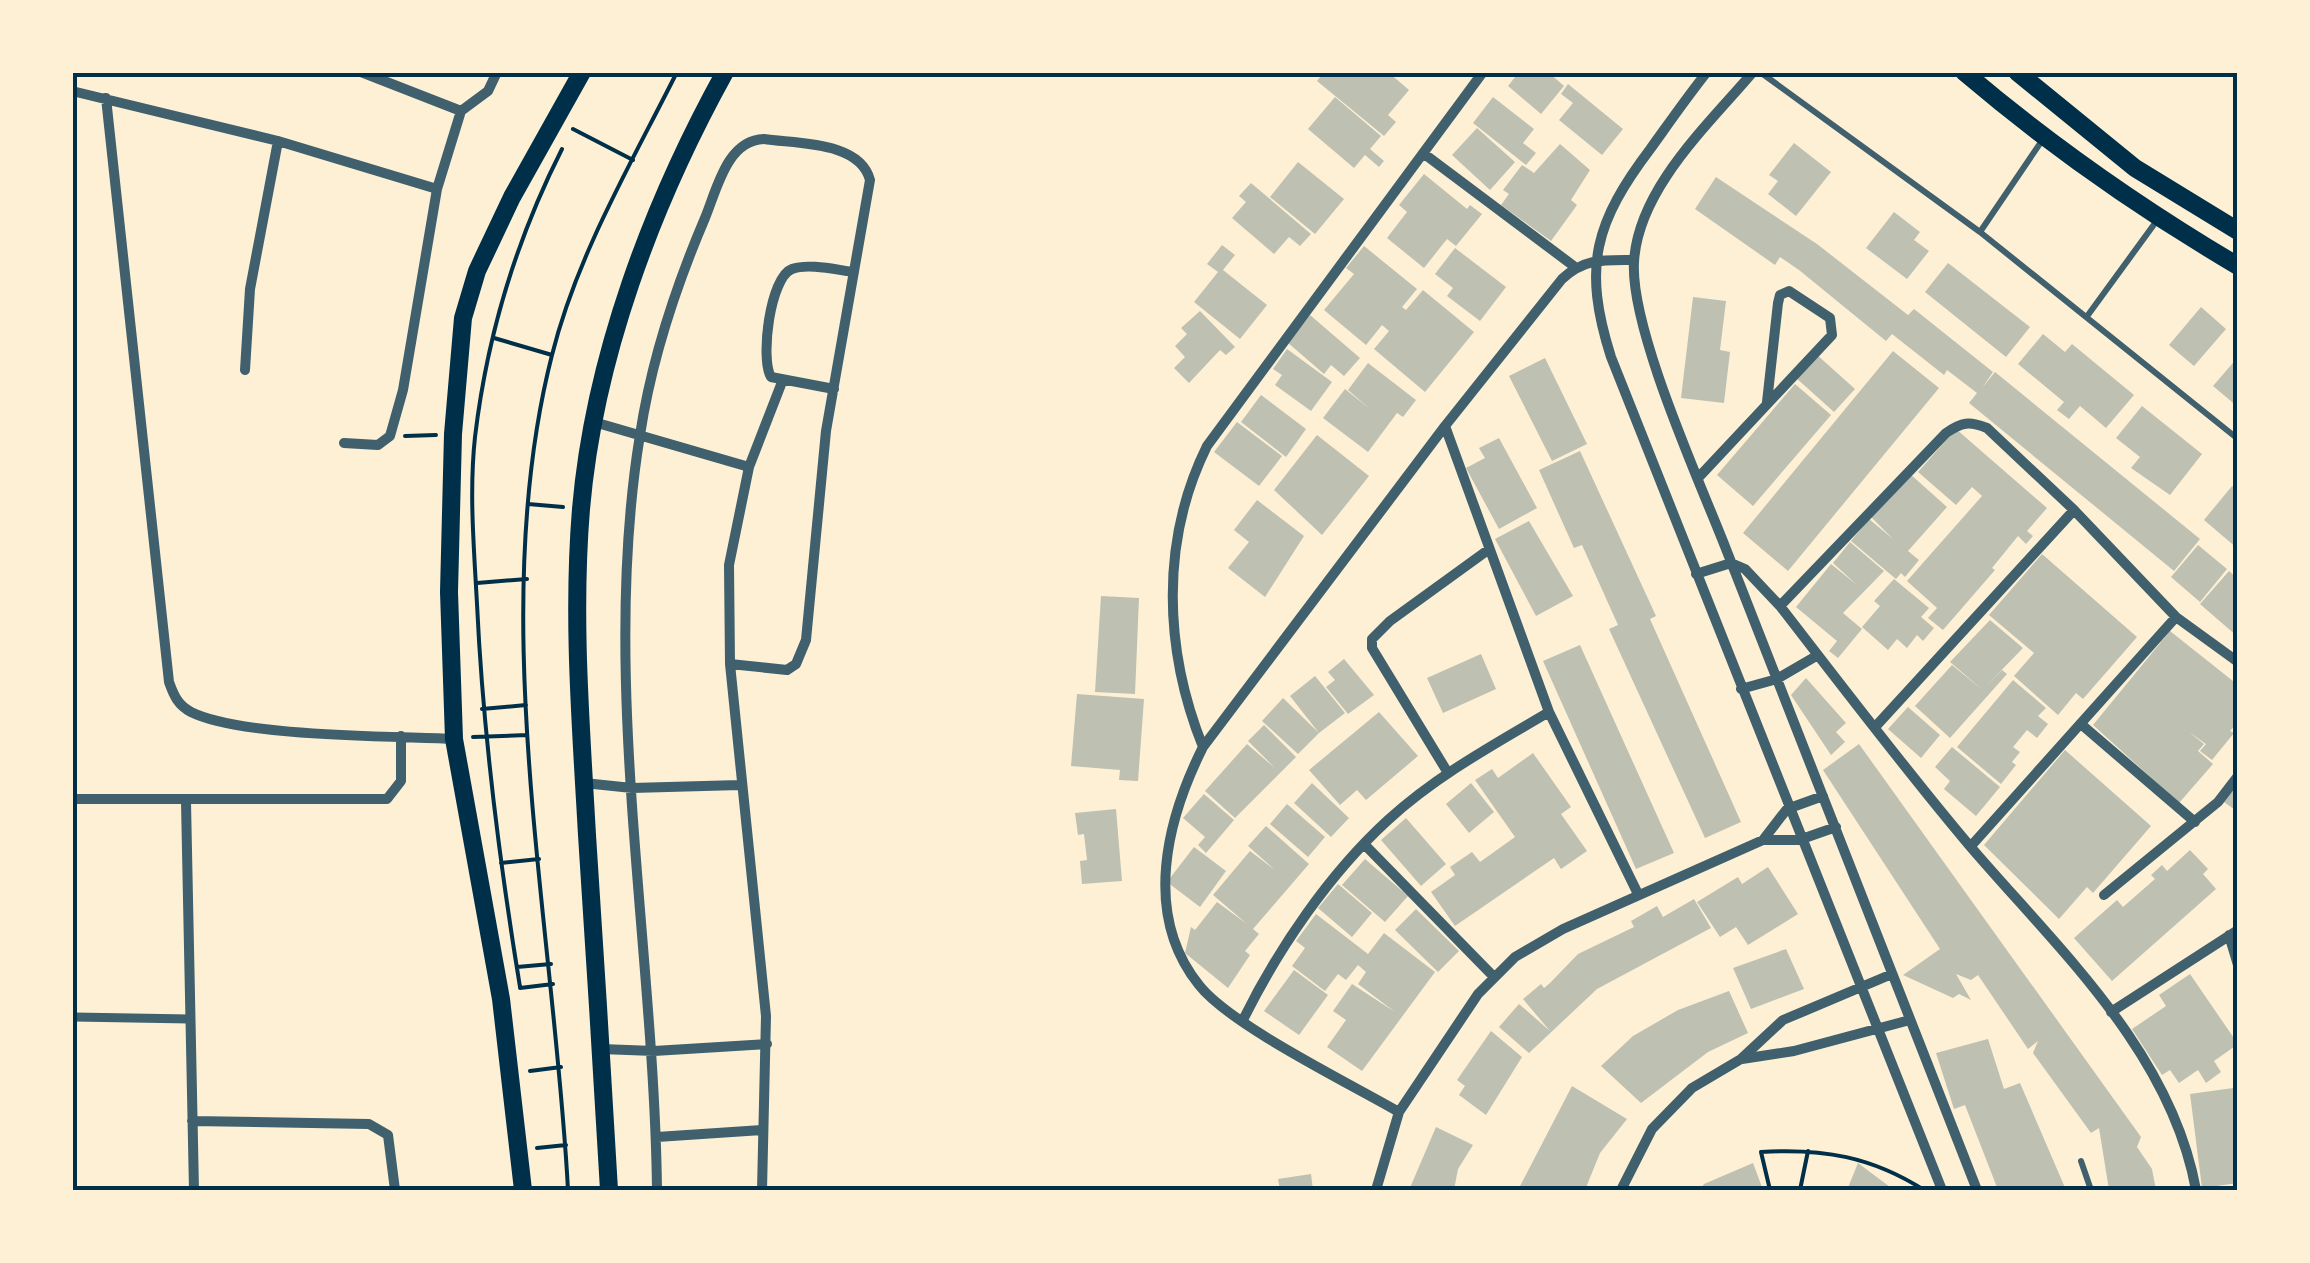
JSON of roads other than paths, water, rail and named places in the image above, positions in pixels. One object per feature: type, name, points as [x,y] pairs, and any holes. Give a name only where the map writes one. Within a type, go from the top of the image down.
[{"type":"main road","points":[[523,1190],[501,1000],[454,739],[449,592],[452,454],[464,318],[476,271],[512,197],[582,72]]},
{"type":"main road","points":[[609,1190],[577,694],[581,508],[594,422],[623,311],[658,209],[690,136],[725,72]]},
{"type":"main road","points":[[1964,72],[2043,139],[2158,218],[2238,266]]},
{"type":"main road","points":[[2017,72],[2136,168],[2238,231]]},
{"type":"street","points":[[361,72],[461,112]]},
{"type":"street","points":[[344,443],[378,445],[390,436],[398,418],[437,189],[461,112],[488,91],[497,72]]},
{"type":"street","points":[[1203,747],[1185,700],[1174,614],[1176,530],[1190,481],[1206,446],[1483,72]]},
{"type":"street","points":[[1756,72],[1663,185],[1648,210],[1634,260],[1642,319],[1698,478],[1977,1190]]},
{"type":"street","points":[[1704,75],[1620,190],[1602,226],[1594,259],[1595,299],[1610,357],[1799,840],[1942,1190]]},
{"type":"street","points":[[72,91],[278,141],[437,189]]},
{"type":"street","points":[[106,98],[149,511],[169,682],[175,700],[192,712],[247,726],[454,739]]},
{"type":"street","points":[[657,1190],[654,1051],[632,788],[628,619],[640,435],[694,243],[740,146],[764,139],[847,152],[867,168],[870,180],[834,389],[801,655],[787,670],[730,664]]},
{"type":"street","points":[[245,370],[250,290],[278,141]]},
{"type":"street","points":[[1423,153],[1575,267]]},
{"type":"street","points":[[1399,1112],[1243,1020],[1200,986],[1181,956],[1164,877],[1168,836],[1180,792],[1203,747],[1444,426],[1575,267],[1594,259],[1634,260]]},
{"type":"street","points":[[834,389],[782,382],[771,376],[764,356],[777,284],[784,273],[795,267],[854,272]]},
{"type":"street","points":[[1698,478],[1824,346],[1834,326],[1830,318],[1789,291],[1780,295],[1778,303],[1767,402]]},
{"type":"street","points":[[762,1190],[767,1044],[730,664],[730,566],[749,467],[782,382]]},
{"type":"street","points":[[594,422],[749,467]]},
{"type":"street","points":[[1780,606],[1960,422],[1987,428],[2074,510],[2176,616],[2238,662]]},
{"type":"street","points":[[1444,426],[1549,712],[1638,894]]},
{"type":"street","points":[[1876,726],[2074,510]]},
{"type":"street","points":[[1448,773],[1372,648],[1372,640],[1390,621],[1488,550]]},
{"type":"street","points":[[1696,574],[1731,563],[1744,569],[1780,606],[1970,846],[2055,939],[2111,1012],[2165,1098],[2196,1190]]},
{"type":"street","points":[[1970,846],[2176,616]]},
{"type":"street","points":[[1741,690],[1776,679],[1818,656]]},
{"type":"street","points":[[1243,1020],[1297,928],[1387,820],[1448,773],[1549,712]]},
{"type":"street","points":[[2082,725],[2196,822]]},
{"type":"street","points":[[72,799],[388,799],[401,781],[400,736]]},
{"type":"street","points":[[2104,895],[2196,822],[2238,776]]},
{"type":"street","points":[[584,782],[632,788],[740,785]]},
{"type":"street","points":[[1763,840],[1787,809],[1823,796]]},
{"type":"street","points":[[186,802],[194,1190]]},
{"type":"street","points":[[1376,1190],[1399,1112],[1444,1039],[1515,958],[1563,929],[1763,840],[1799,840],[1836,827]]},
{"type":"street","points":[[1366,845],[1494,978]]},
{"type":"street","points":[[2111,1012],[2233,933],[2238,965]]},
{"type":"street","points":[[1622,1190],[1652,1129],[1692,1088],[1741,1059],[1783,1020],[1892,974]]},
{"type":"street","points":[[74,1017],[190,1019]]},
{"type":"street","points":[[1741,1059],[1910,1020]]},
{"type":"street","points":[[601,1050],[767,1044]]},
{"type":"street","points":[[192,1121],[380,1128],[392,1147],[395,1190]]},
{"type":"street","points":[[656,1137],[762,1130]]},
{"type":"lane","points":[[1756,72],[1980,232],[2238,439]]},
{"type":"lane","points":[[1980,232],[2043,139]]},
{"type":"lane","points":[[2088,315],[2158,218]]},
{"type":"lane","points":[[2081,1161],[2091,1190]]}]
